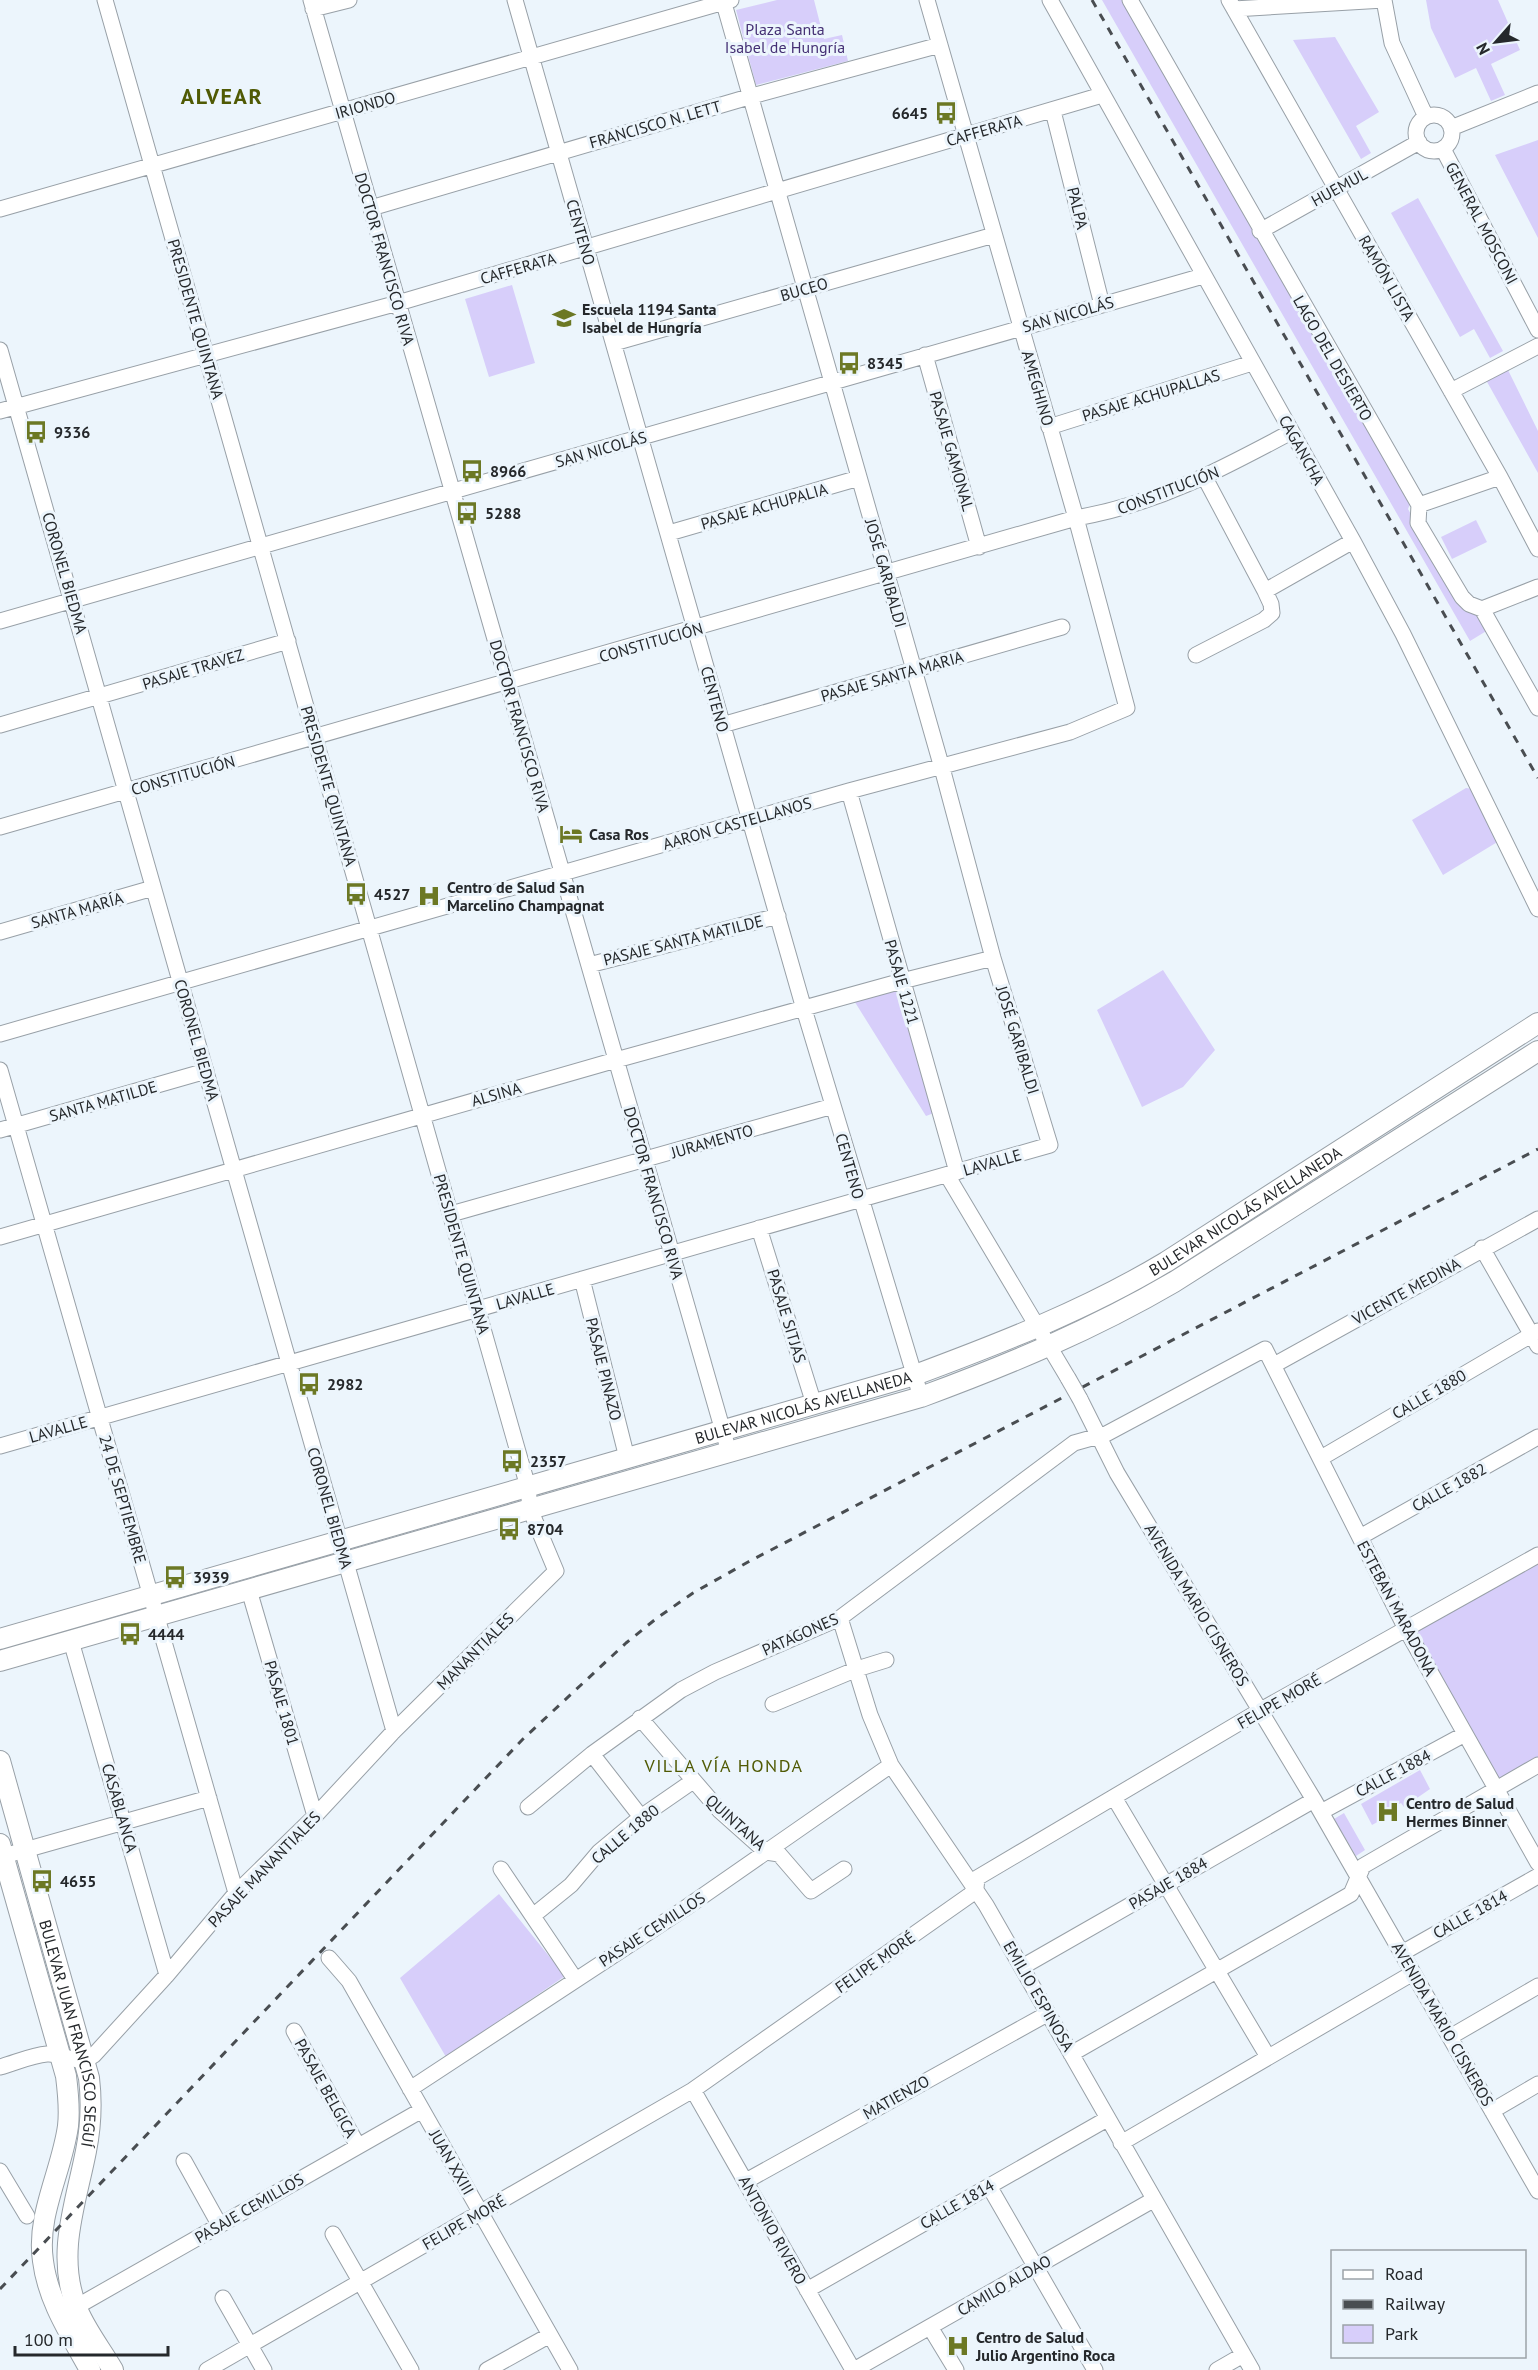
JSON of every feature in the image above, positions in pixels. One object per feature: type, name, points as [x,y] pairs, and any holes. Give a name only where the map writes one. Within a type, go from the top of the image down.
[{"type":"main road","name":"BULEVAR NICOLÁS AVELLANEDA","points":[[0,1639],[915,1375],[1038,1328],[1103,1298],[1166,1262],[1538,1023]]},
{"type":"main road","name":"BULEVAR NICOLÁS AVELLANEDA","points":[[0,1661],[921,1397],[1049,1347],[1174,1282],[1538,1051]]},
{"type":"main road","name":"BULEVAR JUAN FRANCISCO SEGUÍ","points":[[0,1761],[86,2060],[91,2116],[68,2230],[67,2249],[76,2307],[113,2370]]},
{"type":"main road","name":"BULEVAR JUAN FRANCISCO SEGUÍ","points":[[1,1853],[61,2056],[68,2097],[68,2127],[44,2223],[42,2260],[58,2313],[90,2370]]},
{"type":"street","name":"PRESIDENTE QUINTANA","points":[[105,0],[528,1486],[530,1509],[556,1571]]},
{"type":"street","points":[[312,4],[349,0]]},
{"type":"street","name":"CENTENO","points":[[515,0],[804,1009],[921,1397]]},
{"type":"street","name":"AMEGHINO","points":[[927,0],[1076,519],[1126,708]]},
{"type":"street","name":"CAGANCHA","points":[[1050,0],[1403,634],[1538,909]]},
{"type":"street","name":"LAGO DEL DESIERTO","points":[[1130,0],[1260,231],[1419,505],[1418,523],[1462,597],[1469,604],[1482,609],[1538,708]]},
{"type":"street","points":[[1230,3],[1384,0],[1392,43],[1426,117]]},
{"type":"street","name":"IRIONDO","points":[[0,209],[726,1]]},
{"type":"street","name":"JOSÉ GARIBALDI","points":[[726,1],[886,575],[915,669],[993,958],[1050,1145]]},
{"type":"street","name":"RAMÓN LISTA","points":[[1230,3],[1500,477],[1538,549]]},
{"type":"street","name":"DOCTOR FRANCISCO RIVA","points":[[312,4],[729,1452]]},
{"type":"street","name":"FRANCISCO N. LETT","points":[[370,208],[752,96],[940,45]]},
{"type":"street","points":[[1452,128],[1538,93]]},
{"type":"street","name":"CAFFERATA","points":[[0,411],[206,353],[398,303],[1102,95]]},
{"type":"street","name":"PALPA","points":[[1053,111],[1102,305]]},
{"type":"street","points":[[1426,117],[1441,117],[1452,128],[1451,140],[1443,149],[1427,150],[1419,142],[1416,131],[1426,117]]},
{"type":"street","name":"HUEMUL","points":[[1260,231],[1419,142]]},
{"type":"street","name":"GENERAL MOSCONI","points":[[1443,149],[1538,330]]},
{"type":"street","name":"BUCEO","points":[[614,343],[994,235]]},
{"type":"street","name":"SAN NICOLÁS","points":[[0,621],[1203,276]]},
{"type":"street","points":[[1451,391],[1538,346]]},
{"type":"street","name":"CORONEL BIEDMA","points":[[0,350],[394,1731]]},
{"type":"street","name":"PASAJE GAMONAL","points":[[925,355],[980,547]]},
{"type":"street","name":"PASAJE ACHUPALLAS","points":[[1049,427],[1252,363]]},
{"type":"street","name":"CONSTITUCIÓN","points":[[0,827],[1076,519],[1119,511],[1205,478],[1291,432]]},
{"type":"street","points":[[1419,505],[1500,477]]},
{"type":"street","name":"PASAJE ACHUPALIA","points":[[669,533],[859,478]]},
{"type":"street","points":[[1196,656],[1264,620],[1272,613],[1272,604],[1205,478]]},
{"type":"street","points":[[1265,591],[1353,541]]},
{"type":"street","points":[[1482,609],[1538,587]]},
{"type":"street","name":"PASAJE SANTA MARIA","points":[[722,724],[1062,627]]},
{"type":"street","name":"PASAJE TRAVEZ","points":[[0,725],[288,641]]},
{"type":"street","name":"AARON CASTELLANOS","points":[[0,1034],[849,791],[1070,732],[1126,708]]},
{"type":"street","name":"PASAJE 1221","points":[[849,791],[952,1173]]},
{"type":"street","name":"SANTA MARÍA","points":[[0,932],[153,888]]},
{"type":"street","name":"PASAJE SANTA MATILDE","points":[[589,965],[778,916]]},
{"type":"street","name":"ALSINA","points":[[0,1237],[616,1060],[993,958]]},
{"type":"street","name":"24 DE SEPTIEMBRE","points":[[0,1070],[236,1893]]},
{"type":"street","name":"SANTA MATILDE","points":[[0,1130],[206,1071]]},
{"type":"street","name":"JURAMENTO","points":[[451,1214],[833,1106]]},
{"type":"street","name":"LAVALLE","points":[[0,1446],[1050,1145]]},
{"type":"street","name":"AVENIDA MARIO CISNEROS","points":[[952,1173],[1080,1399],[1117,1473],[1261,1710],[1538,2191]]},
{"type":"street","name":"VICENTE MEDINA","points":[[1274,1365],[1538,1219]]},
{"type":"street","name":"PASAJE SITJAS","points":[[759,1228],[814,1404]]},
{"type":"street","points":[[1482,1248],[1536,1337]]},
{"type":"street","name":"PASAJE PINAZO","points":[[582,1279],[627,1458]]},
{"type":"street","name":"CALLE 1880","points":[[1321,1458],[1536,1337]]},
{"type":"street","name":"ESTEBAN MARADONA","points":[[1098,1438],[1264,1348],[1406,1629],[1538,1863]]},
{"type":"street","name":"PATAGONES","points":[[528,1807],[592,1754],[681,1690],[715,1672],[840,1618],[1074,1443],[1086,1437],[1098,1438]]},
{"type":"street","name":"CALLE 1882","points":[[1360,1538],[1538,1437]]},
{"type":"street","name":"FELIPE MORÉ","points":[[207,2370],[693,2090],[976,1888],[977,1878],[1261,1710],[1538,1555]]},
{"type":"street","name":"MANANTIALES","points":[[394,1731],[556,1571]]},
{"type":"street","name":"PASAJE 1801","points":[[249,1590],[315,1816]]},
{"type":"street","name":"EMILIO ESPINOSA","points":[[840,1618],[858,1669],[870,1715],[891,1765],[976,1888],[1252,2370]]},
{"type":"street","name":"CASABLANCA","points":[[71,1641],[167,1975]]},
{"type":"street","points":[[773,1704],[886,1660]]},
{"type":"street","name":"QUINTANA","points":[[640,1718],[720,1811],[766,1852],[779,1854],[811,1891],[844,1869]]},
{"type":"street","name":"PASAJE MANANTIALES","points":[[86,2060],[94,2055],[167,1975],[236,1893],[315,1816],[394,1731]]},
{"type":"street","name":"CALLE 1884","points":[[1317,1806],[1465,1734]]},
{"type":"street","points":[[592,1754],[641,1817]]},
{"type":"street","name":"PASAJE CEMILLOS","points":[[410,2089],[766,1852],[891,1765]]},
{"type":"street","points":[[1071,2054],[1351,1894],[1363,1866],[1538,1765]]},
{"type":"street","name":"CALLE 1880","points":[[534,1915],[571,1885],[599,1852],[641,1817],[693,1781]]},
{"type":"street","points":[[1,1853],[26,1850],[209,1798]]},
{"type":"street","points":[[1114,1799],[1268,2057]]},
{"type":"street","name":"PASAJE 1884","points":[[1022,1967],[1165,1885],[1317,1806]]},
{"type":"street","points":[[501,1869],[575,1979]]},
{"type":"street","name":"CALLE 1814","points":[[1402,1953],[1538,1876]]},
{"type":"street","name":"JUAN XXIII","points":[[329,1958],[349,1981],[570,2370]]},
{"type":"street","points":[[1121,2143],[1413,1972]]},
{"type":"street","points":[[1450,2037],[1538,1986]]},
{"type":"street","name":"MATIENZO","points":[[746,2181],[1047,2014]]},
{"type":"street","name":"PASAJE BELGICA","points":[[294,2031],[358,2146]]},
{"type":"street","points":[[0,2067],[47,2054],[86,2060]]},
{"type":"street","points":[[1492,2110],[1538,2084]]},
{"type":"street","name":"ANTONIO RIVERO","points":[[693,2090],[853,2370]]},
{"type":"street","name":"PASAJE CEMILLOS","points":[[76,2307],[422,2110]]},
{"type":"street","name":"CALLE 1814","points":[[807,2290],[1107,2119]]},
{"type":"street","points":[[184,2161],[219,2224]]},
{"type":"street","points":[[0,2171],[27,2216]]},
{"type":"street","points":[[988,2186],[1095,2370]]},
{"type":"street","name":"CAMILO ALDAO","points":[[853,2370],[1153,2200]]},
{"type":"street","points":[[333,2234],[411,2370]]},
{"type":"street","points":[[223,2298],[264,2370]]},
{"type":"street","points":[[930,2327],[956,2370]]},
{"type":"street","points":[[487,2370],[550,2335]]},
{"type":"street","points":[[1217,2370],[1243,2355]]},
{"type":"green space","name":"Plaza Santa Isabel de Hungría","points":[[777,0],[814,0],[824,39],[842,35],[848,61],[756,85],[736,10]]},
{"type":"green space","points":[[1102,0],[1124,0],[1412,499],[1408,509],[1461,603],[1478,611],[1488,630],[1470,641]]},
{"type":"green space","points":[[1426,0],[1498,0],[1520,50],[1491,64],[1505,95],[1491,101],[1476,68],[1455,78],[1431,28]]},
{"type":"green space","points":[[1335,37],[1379,112],[1356,126],[1371,153],[1361,159],[1293,40]]},
{"type":"green space","points":[[1538,140],[1538,238],[1495,155]]},
{"type":"green space","points":[[1418,198],[1503,351],[1490,358],[1474,329],[1460,337],[1391,213]]},
{"type":"green space","points":[[512,285],[535,363],[489,377],[465,299]]},
{"type":"green space","points":[[1508,370],[1538,431],[1538,473],[1486,380]]},
{"type":"green space","points":[[1476,520],[1487,542],[1452,559],[1441,537]]},
{"type":"green space","points":[[1466,788],[1473,789],[1499,841],[1443,875],[1412,820]]},
{"type":"green space","points":[[1163,970],[1215,1050],[1183,1087],[1142,1107],[1097,1010]]},
{"type":"green space","points":[[889,988],[899,993],[934,1113],[926,1116],[853,999]]},
{"type":"green space","points":[[1538,1555],[1538,1765],[1496,1789],[1406,1629]]},
{"type":"green space","points":[[1420,1770],[1430,1789],[1404,1807],[1401,1803],[1379,1815],[1381,1820],[1372,1825],[1361,1804]]},
{"type":"green space","points":[[1344,1813],[1365,1850],[1356,1856],[1334,1819]]},
{"type":"green space","points":[[499,1894],[565,1976],[446,2057],[400,1978]]},
{"type":"railway","points":[[1092,0],[1538,778]]},
{"type":"railway","points":[[0,2289],[523,1739],[626,1643],[657,1618],[693,1593],[748,1562],[1538,1149]]},
{"type":"place","name":"6645","points":[[946,113]]},
{"type":"place","name":"Escuela 1194 Santa Isabel de Hungría","points":[[564,318]]},
{"type":"place","name":"8345","points":[[849,363]]},
{"type":"place","name":"9336","points":[[36,432]]},
{"type":"place","name":"8966","points":[[472,471]]},
{"type":"place","name":"5288","points":[[467,513]]},
{"type":"place","name":"Casa Ros","points":[[571,834]]},
{"type":"place","name":"4527","points":[[356,894]]},
{"type":"place","name":"Centro de Salud San Marcelino Champagnat","points":[[429,896]]},
{"type":"place","name":"2982","points":[[309,1384]]},
{"type":"place","name":"2357","points":[[512,1461]]},
{"type":"place","name":"8704","points":[[509,1529]]},
{"type":"place","name":"3939","points":[[175,1577]]},
{"type":"place","name":"4444","points":[[130,1634]]},
{"type":"place","name":"Centro de Salud Hermes Binner","points":[[1388,1812]]},
{"type":"place","name":"4655","points":[[42,1881]]},
{"type":"place","name":"Centro de Salud Julio Argentino Roca","points":[[958,2346]]},
{"type":"district","name":"ALVEAR","points":[[222,96]]},
{"type":"district","name":"VILLA VÍA HONDA","points":[[724,1766]]}]
